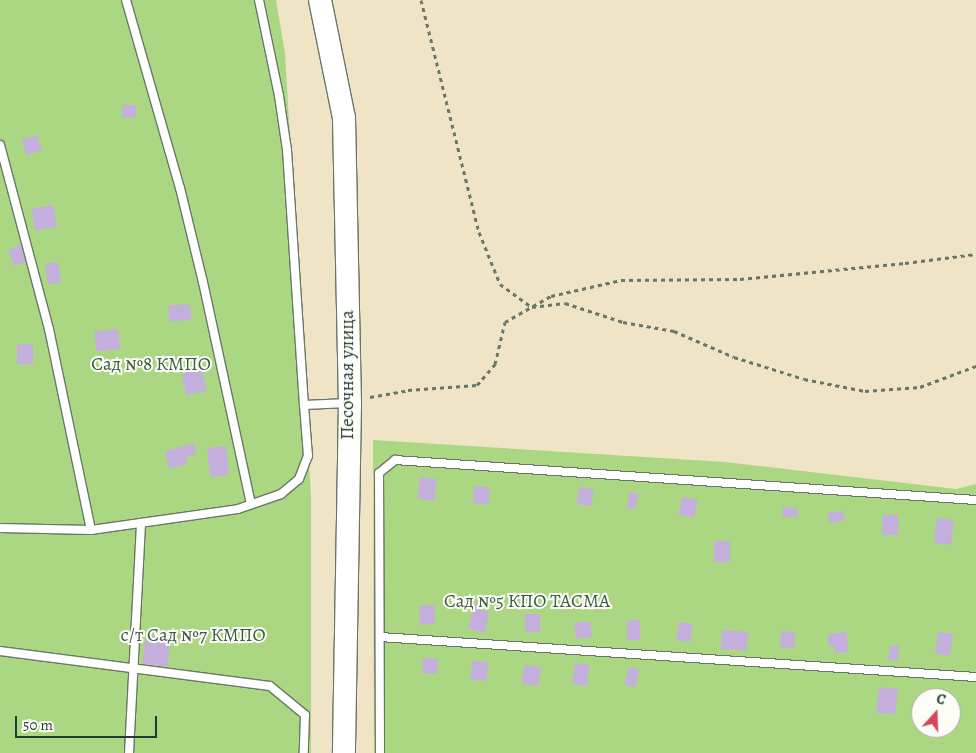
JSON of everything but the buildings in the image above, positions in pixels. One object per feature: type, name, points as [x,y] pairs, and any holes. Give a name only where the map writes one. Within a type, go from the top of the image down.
[{"type":"main road","name":"Песочная улица","points":[[320,0],[344,118],[350,403],[344,753]]},
{"type":"lane","points":[[126,0],[180,188],[203,282],[251,504]]},
{"type":"lane","points":[[0,528],[91,530],[238,509],[281,494],[300,479],[308,456],[287,150],[280,96],[258,0]]},
{"type":"lane","points":[[0,145],[49,328],[91,530]]},
{"type":"lane","points":[[304,404],[350,403]]},
{"type":"lane","points":[[380,753],[379,473],[395,460],[976,500]]},
{"type":"lane","points":[[129,753],[141,523]]},
{"type":"lane","points":[[380,637],[976,677]]},
{"type":"lane","points":[[0,651],[270,686],[305,715],[304,753]]},
{"type":"path","points":[[421,0],[479,232],[500,284],[532,306],[565,303],[623,322],[674,331],[734,357],[804,379],[865,391],[920,387],[976,366]]},
{"type":"path","points":[[350,403],[408,390],[477,385],[495,364],[505,322],[551,296],[621,280],[740,279],[976,254]]},
{"type":"green space","name":"Сад №8 КМПО","points":[[0,0],[276,0],[285,53],[311,495],[311,753],[0,753]]},
{"type":"green space","name":"Сад №5 КПО ТАСМА","points":[[373,440],[725,462],[956,489],[976,484],[976,753],[374,753]]},
{"type":"park label","name":"с/т Сад №7 КМПО","points":[[193,636]]}]
